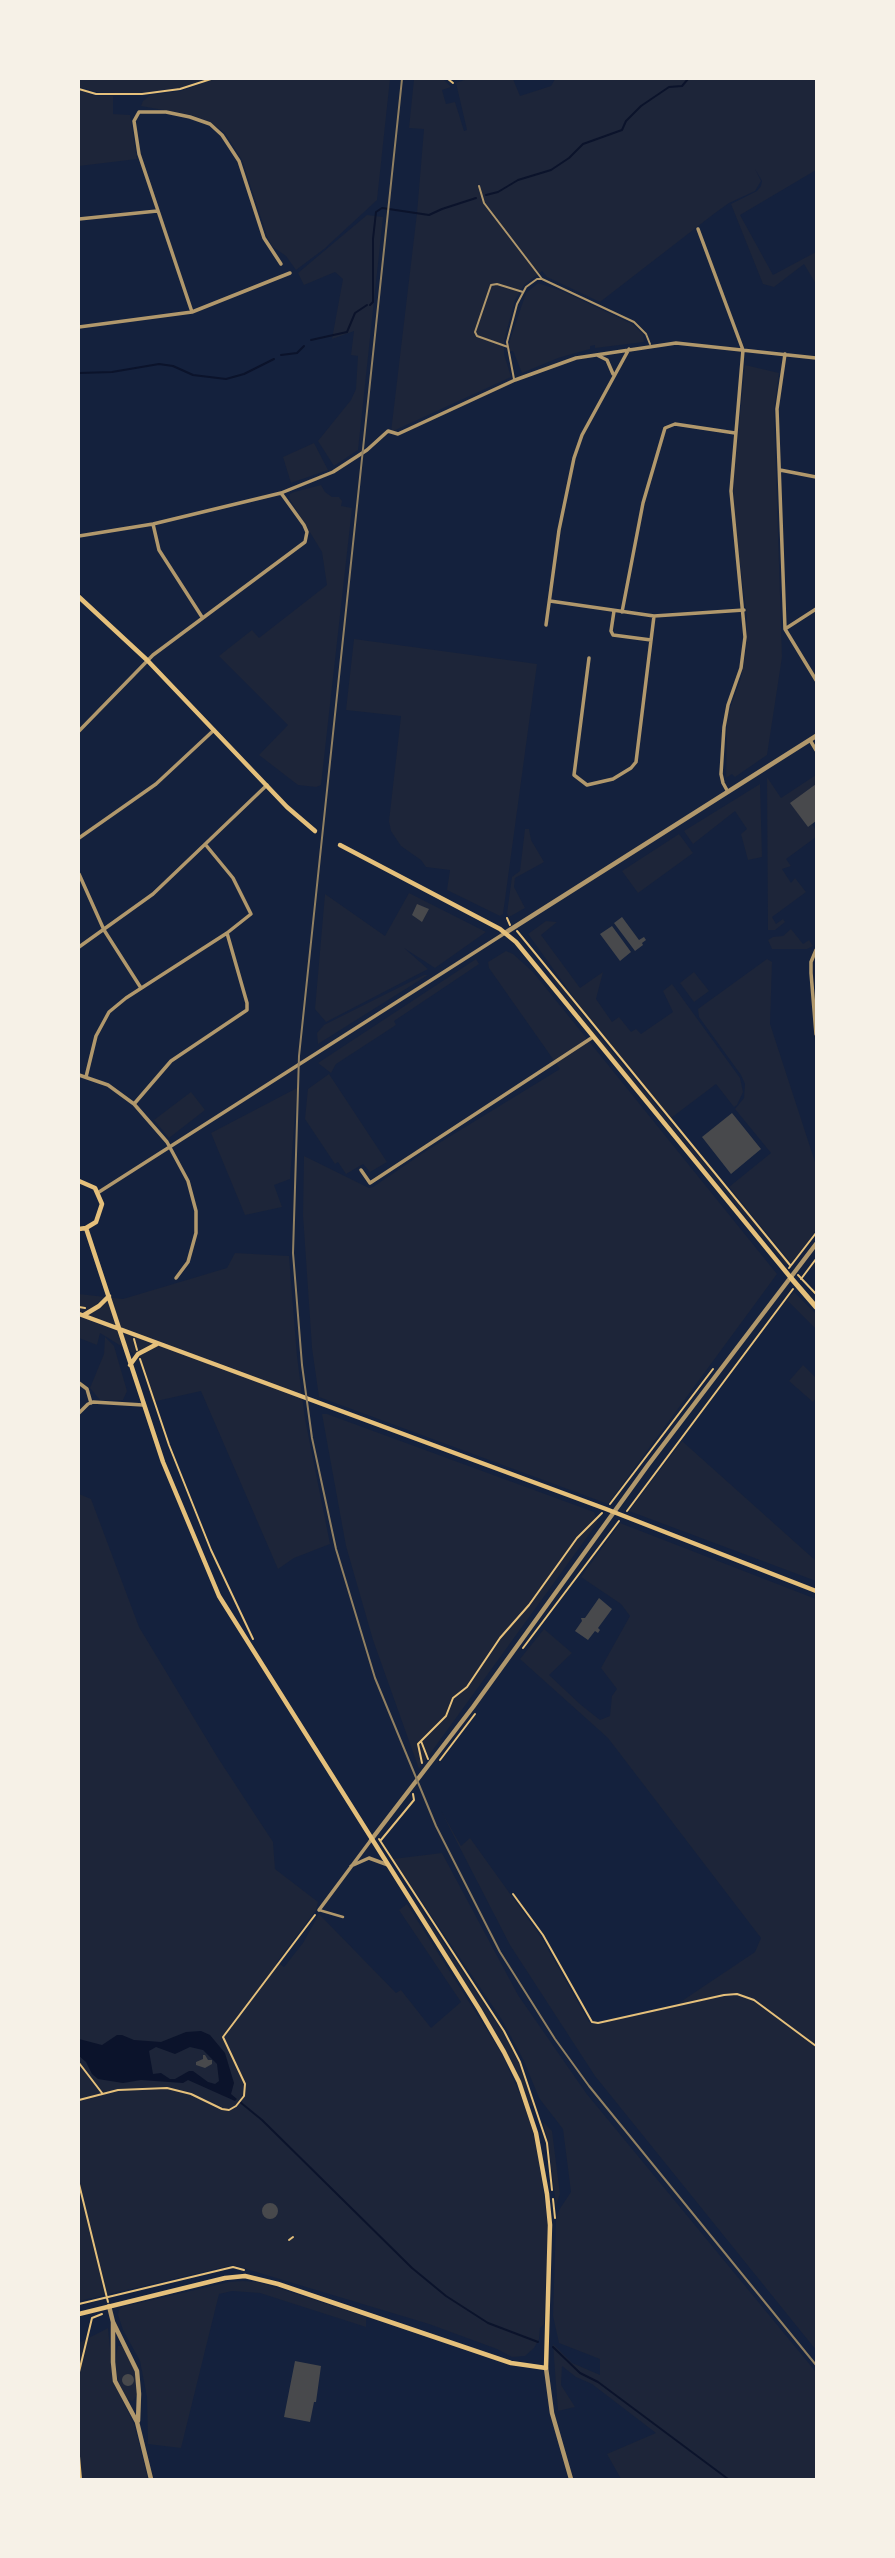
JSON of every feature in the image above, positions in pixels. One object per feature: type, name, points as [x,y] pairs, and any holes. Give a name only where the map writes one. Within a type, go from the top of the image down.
[{"type":"highway","points":[[791,1278],[816,1307]]},
{"type":"main road","points":[[79,597],[147,660],[305,824],[315,831]]},
{"type":"main road","points":[[340,845],[506,933],[520,946],[791,1278]]},
{"type":"main road","points":[[79,1181],[99,1192],[102,1204],[96,1222],[79,1229]]},
{"type":"main road","points":[[79,2314],[225,2278],[246,2276],[278,2284],[518,2365],[546,2368],[549,2212],[543,2165],[528,2107],[504,2052],[219,1596],[163,1462],[86,1228]]},
{"type":"main road","points":[[81,1315],[99,1306],[108,1296]]},
{"type":"main road","points":[[81,1315],[606,1509],[816,1591]]},
{"type":"main road","points":[[130,1365],[138,1354],[158,1343]]},
{"type":"street","points":[[192,312],[157,211],[135,133],[134,116],[139,111],[166,112],[190,117],[209,124],[222,135],[239,161],[264,238],[281,264]]},
{"type":"street","points":[[79,219],[157,211]]},
{"type":"street","points":[[698,229],[743,350],[731,509],[744,610],[744,652],[724,727],[721,774],[728,792]]},
{"type":"street","points":[[79,327],[192,312],[290,273]]},
{"type":"street","points":[[79,536],[153,524],[281,494],[333,472],[367,450],[388,431],[398,434],[515,380],[564,361],[650,345],[688,344],[816,358]]},
{"type":"street","points":[[546,625],[562,511],[574,458],[582,435],[629,349]]},
{"type":"street","points":[[595,354],[607,360],[613,376]]},
{"type":"street","points":[[785,354],[777,399],[785,629],[816,680]]},
{"type":"street","points":[[622,612],[643,503],[665,428],[675,424],[735,433]]},
{"type":"street","points":[[780,470],[816,477]]},
{"type":"street","points":[[79,731],[147,660],[305,542],[307,537],[304,525],[281,494]]},
{"type":"street","points":[[153,524],[159,550],[202,618]]},
{"type":"street","points":[[550,601],[654,616],[744,610]]},
{"type":"street","points":[[785,629],[816,609]]},
{"type":"street","points":[[614,611],[611,631],[613,635],[651,640]]},
{"type":"street","points":[[589,658],[574,775],[587,785],[613,779],[635,764],[654,616]]},
{"type":"street","points":[[79,838],[156,784],[214,730]]},
{"type":"street","points":[[99,1192],[816,736]]},
{"type":"street","points":[[810,740],[816,750]]},
{"type":"street","points":[[79,947],[153,894],[267,785]]},
{"type":"street","points":[[86,1077],[101,1023],[114,1007],[249,918],[250,910],[227,869],[205,845]]},
{"type":"street","points":[[79,874],[104,930],[141,988]]},
{"type":"street","points":[[134,1104],[171,1061],[247,1010],[227,933]]},
{"type":"street","points":[[816,950],[811,962],[816,1034]]},
{"type":"street","points":[[361,1170],[370,1183],[593,1037]]},
{"type":"street","points":[[79,1075],[108,1085],[134,1104],[170,1146],[188,1181],[197,1222],[190,1258],[176,1278]]},
{"type":"street","points":[[343,1917],[319,1910],[816,1244]]},
{"type":"street","points":[[79,1383],[87,1389],[90,1403]]},
{"type":"street","points":[[79,1413],[90,1403],[143,1405]]},
{"type":"street","points":[[349,1867],[365,1858],[387,1865]]},
{"type":"street","points":[[109,2306],[113,2322],[137,2371],[137,2422]]},
{"type":"street","points":[[113,2322],[113,2372],[119,2390],[137,2422],[151,2479]]},
{"type":"street","points":[[546,2368],[550,2403],[571,2479]]},
{"type":"lane","points":[[479,186],[484,203],[542,279],[634,322],[646,334],[650,345]]},
{"type":"lane","points":[[515,380],[508,347],[517,303],[532,282],[542,279]]},
{"type":"lane","points":[[508,347],[477,336],[475,332],[491,285],[523,292]]},
{"type":"path","points":[[79,89],[96,94],[142,94],[180,89],[211,79]]},
{"type":"path","points":[[507,918],[509,924],[791,1265],[816,1233]]},
{"type":"path","points":[[816,1259],[801,1279],[816,1294]]},
{"type":"path","points":[[523,1647],[789,1294]]},
{"type":"path","points":[[133,1334],[169,1445],[211,1550],[256,1644]]},
{"type":"path","points":[[420,1742],[446,1716],[453,1698],[467,1688],[500,1638],[545,1584],[578,1538],[606,1509],[721,1360]]},
{"type":"path","points":[[440,1759],[476,1712]]},
{"type":"path","points":[[420,1742],[429,1764]]},
{"type":"path","points":[[420,1742],[424,1771]]},
{"type":"path","points":[[414,1790],[414,1800],[380,1841],[504,2031],[520,2062],[547,2143],[555,2226]]},
{"type":"path","points":[[513,1894],[543,1935],[592,2022],[737,1994],[754,2000],[816,2046]]},
{"type":"path","points":[[79,2100],[118,2090],[170,2088],[191,2094],[222,2109],[229,2110],[236,2106],[242,2101],[245,2084],[223,2037],[319,1910]]},
{"type":"path","points":[[79,2063],[103,2094]]},
{"type":"path","points":[[79,2184],[107,2297]]},
{"type":"path","points":[[289,2240],[293,2237]]},
{"type":"path","points":[[79,2304],[233,2267],[251,2272]]},
{"type":"path","points":[[79,2372],[92,2318],[102,2315]]},
{"type":"path","points":[[79,2456],[81,2479]]},
{"type":"shaded area","points":[[79,79],[206,79],[180,88],[115,93],[79,87]]},
{"type":"shaded area","points":[[214,79],[390,79],[377,200],[324,249],[296,270],[268,239],[242,160],[225,133],[210,122],[191,115],[141,106],[150,95],[181,91]]},
{"type":"shaded area","points":[[414,79],[443,79],[451,87],[442,90],[446,104],[455,102],[464,131],[467,130],[456,83],[467,79],[513,79],[520,96],[551,86],[555,79],[816,79],[816,170],[740,215],[773,275],[816,252],[816,284],[804,264],[774,287],[763,284],[731,204],[757,191],[761,186],[762,181],[755,169],[761,181],[755,191],[729,203],[715,213],[600,302],[547,277],[542,271],[524,285],[515,300],[504,341],[504,354],[511,377],[391,432],[417,213],[424,129],[409,128]]},
{"type":"shaded area","points":[[79,90],[96,96],[113,96],[113,114],[130,115],[137,159],[79,166]]},
{"type":"shaded area","points":[[367,215],[383,217],[358,450],[334,466],[318,441],[351,400],[356,389],[358,356],[351,355],[354,331],[332,339],[343,279],[335,272],[304,285],[298,273]]},
{"type":"shaded area","points":[[538,283],[562,291],[632,324],[643,334],[644,342],[595,348],[595,345],[590,346],[590,349],[558,358],[522,373],[513,351],[509,351],[509,343],[526,293]]},
{"type":"shaded area","points":[[745,365],[779,373],[774,409],[782,657],[767,755],[735,777],[732,774],[726,778],[727,717],[741,678],[746,651],[747,616],[734,517],[733,487]]},
{"type":"shaded area","points":[[314,443],[328,470],[291,483],[283,457]]},
{"type":"shaded area","points":[[321,485],[332,497],[339,497],[341,506],[352,508],[321,785],[316,787],[298,785],[259,755],[288,725],[219,656],[252,630],[259,638],[327,585],[322,552],[289,498],[294,492]]},
{"type":"shaded area","points":[[354,639],[537,664],[503,914],[500,916],[447,890],[450,870],[426,867],[421,860],[401,846],[391,831],[389,821],[401,716],[346,710]]},
{"type":"shaded area","points":[[816,775],[816,784],[791,803],[808,827],[812,824],[816,837],[786,859],[791,866],[782,869],[791,883],[795,878],[806,892],[772,917],[776,924],[783,919],[785,922],[775,930],[768,930],[767,777],[781,798]]},
{"type":"shaded area","points":[[760,784],[762,857],[748,860],[741,834],[747,829],[735,811],[693,844],[684,831]]},
{"type":"shaded area","points":[[525,829],[529,829],[531,840],[544,862],[515,878],[514,887],[525,908],[509,917],[507,913],[512,877],[520,871]]},
{"type":"shaded area","points":[[679,834],[693,853],[638,893],[622,871]]},
{"type":"shaded area","points":[[409,893],[486,932],[435,968],[404,948],[428,969],[326,1022],[315,1009],[325,894],[385,936]]},
{"type":"shaded area","points":[[546,921],[557,922],[541,935],[580,988],[603,972],[596,999],[612,1022],[619,1017],[631,1032],[636,1029],[641,1034],[673,1012],[663,991],[672,984],[740,1078],[743,1092],[737,1105],[734,1107],[716,1084],[671,1118],[601,1035],[528,934]]},
{"type":"shaded area","points":[[791,929],[803,944],[809,940],[813,946],[807,949],[772,949],[768,940],[783,936]]},
{"type":"shaded area","points":[[506,951],[533,972],[777,1274],[608,1504],[319,1397],[312,1348],[303,1215],[304,1156],[369,1188],[373,1187],[426,1151],[560,1069],[489,968],[488,962]]},
{"type":"shaded area","points":[[476,959],[479,964],[394,1021],[396,1025],[336,1064],[331,1073],[318,1063]]},
{"type":"shaded area","points":[[767,959],[772,962],[770,1024],[816,1165],[816,1230],[793,1262],[790,1262],[729,1187],[771,1153],[735,1109],[744,1098],[745,1084],[699,1017],[698,1009]]},
{"type":"shaded area","points":[[550,972],[598,1035],[788,1263],[787,1266],[595,1036],[548,973]]},
{"type":"shaded area","points":[[694,972],[709,991],[694,1002],[680,983]]},
{"type":"shaded area","points":[[428,975],[318,1044],[317,1033],[324,1025]]},
{"type":"shaded area","points":[[329,1074],[387,1162],[370,1172],[363,1164],[346,1174],[338,1162],[335,1164],[305,1119],[308,1089]]},
{"type":"shaded area","points":[[297,1088],[290,1179],[274,1185],[282,1207],[245,1215],[211,1133]]},
{"type":"shaded area","points":[[191,1092],[205,1110],[169,1138],[154,1120]]},
{"type":"shaded area","points":[[235,1253],[289,1256],[305,1419],[330,1544],[294,1558],[278,1569],[201,1391],[152,1402],[139,1357],[100,1333],[97,1345],[79,1338],[79,1294],[123,1299],[227,1268]]},
{"type":"shaded area","points":[[794,1292],[816,1314],[816,1329],[787,1300]]},
{"type":"shaded area","points":[[105,1337],[114,1346],[127,1391],[123,1400],[100,1400],[90,1388],[104,1354]]},
{"type":"shaded area","points":[[803,1365],[816,1378],[816,1398],[813,1402],[789,1381]]},
{"type":"shaded area","points":[[322,1414],[594,1512],[598,1522],[419,1769],[373,1640],[346,1546]]},
{"type":"shaded area","points":[[682,1441],[816,1561],[816,1581],[629,1511]]},
{"type":"shaded area","points":[[79,1494],[91,1499],[139,1627],[218,1758],[273,1842],[275,1869],[318,1902],[316,1910],[277,1962],[284,1967],[303,1943],[319,1914],[396,1993],[401,1990],[431,2028],[461,2002],[399,1910],[407,1904],[502,2054],[526,2108],[537,2146],[548,2225],[544,2324],[540,2328],[539,2339],[534,2348],[525,2356],[512,2357],[429,2324],[233,2265],[79,2301]]},
{"type":"shaded area","points":[[620,1523],[816,1599],[816,2350],[595,2076],[510,1945],[441,1811],[461,1846],[470,1838],[541,1937],[589,2022],[593,2024],[676,2005],[755,1952],[761,1938],[608,1738],[520,1659],[544,1629],[572,1653],[549,1675],[600,1720],[610,1716],[612,1696],[617,1689],[601,1668],[630,1616],[621,1604],[581,1577]]},
{"type":"shaded area","points":[[442,1853],[518,1995],[586,2093],[816,2372],[816,2479],[621,2479],[607,2454],[656,2433],[592,2384],[576,2377],[562,2366],[561,2385],[575,2407],[558,2411],[553,2344],[572,2363],[600,2375],[600,2359],[559,2343],[553,2316],[556,2219],[571,2192],[563,2129],[539,2098],[524,2061],[502,2020],[393,1859]]},
{"type":"shaded area","points":[[415,1900],[503,2032],[519,2063],[535,2107],[529,2105],[514,2065],[412,1902]]},
{"type":"shaded area","points":[[201,2031],[210,2035],[225,2053],[234,2083],[231,2094],[237,2099],[235,2101],[188,2080],[183,2083],[141,2080],[123,2083],[98,2079],[79,2056],[79,2039],[102,2045],[117,2035],[122,2035],[134,2040],[161,2042],[186,2032]],"holes":[[[156,2047],[175,2054],[190,2047],[203,2050],[217,2064],[219,2081],[215,2084],[208,2082],[193,2071],[175,2079],[161,2073],[153,2074],[149,2051]]]},
{"type":"shaded area","points":[[543,2122],[552,2131],[560,2194],[556,2205],[548,2142]]},
{"type":"shaded area","points":[[242,2281],[278,2288],[366,2317],[366,2327],[260,2293],[232,2291],[219,2294],[181,2448],[148,2444],[147,2397],[140,2361],[123,2330],[119,2310],[122,2307]]},
{"type":"shaded area","points":[[108,2328],[113,2381],[134,2424],[148,2479],[79,2479],[79,2343]]},
{"type":"shaded area","points":[[118,2346],[123,2346],[135,2371],[138,2393],[133,2401],[126,2399],[118,2381],[115,2362]]},
{"type":"building","points":[[816,784],[816,821],[808,827],[790,803]]},
{"type":"building","points":[[417,904],[429,909],[422,922],[412,915]]},
{"type":"building","points":[[622,917],[639,940],[644,937],[646,940],[635,951],[614,923]]},
{"type":"building","points":[[612,926],[631,952],[620,961],[600,934]]},
{"type":"building","points":[[732,1113],[761,1149],[731,1174],[702,1137]]},
{"type":"building","points":[[599,1598],[612,1609],[598,1628],[598,1633],[595,1631],[588,1640],[575,1631],[582,1621],[581,1618],[585,1618]]},
{"type":"building","points":[[203,2055],[212,2060],[212,2064],[205,2068],[196,2065],[196,2062],[203,2059]]},
{"type":"building","points":[[270,2203],[276,2205],[276,2217],[270,2219],[264,2217],[262,2211],[264,2205]]},
{"type":"building","points":[[295,2361],[321,2366],[310,2422],[284,2417]]},
{"type":"building","points":[[128,2374],[134,2380],[128,2386],[122,2380]]},
{"type":"waterway","points":[[486,195],[498,192],[518,180],[551,170],[583,144],[622,130],[626,121],[641,106],[669,87],[682,86],[688,79]]},
{"type":"waterway","points":[[370,305],[373,302],[376,212],[382,208],[429,215],[476,198]]},
{"type":"waterway","points":[[311,340],[347,332],[355,313],[367,305]]},
{"type":"waterway","points":[[281,355],[297,353],[304,346]]},
{"type":"waterway","points":[[79,373],[112,372],[159,364],[173,366],[193,375],[226,379],[244,374],[274,359]]},
{"type":"waterway","points":[[240,2102],[262,2120],[412,2268],[446,2296],[488,2323],[538,2342]]},
{"type":"waterway","points":[[553,2347],[580,2373],[598,2382],[728,2479]]},
{"type":"railway","points":[[402,79],[299,1056],[293,1253],[302,1365],[312,1438],[336,1549],[375,1678],[436,1826],[500,1952],[555,2039],[589,2086],[816,2365]]}]
